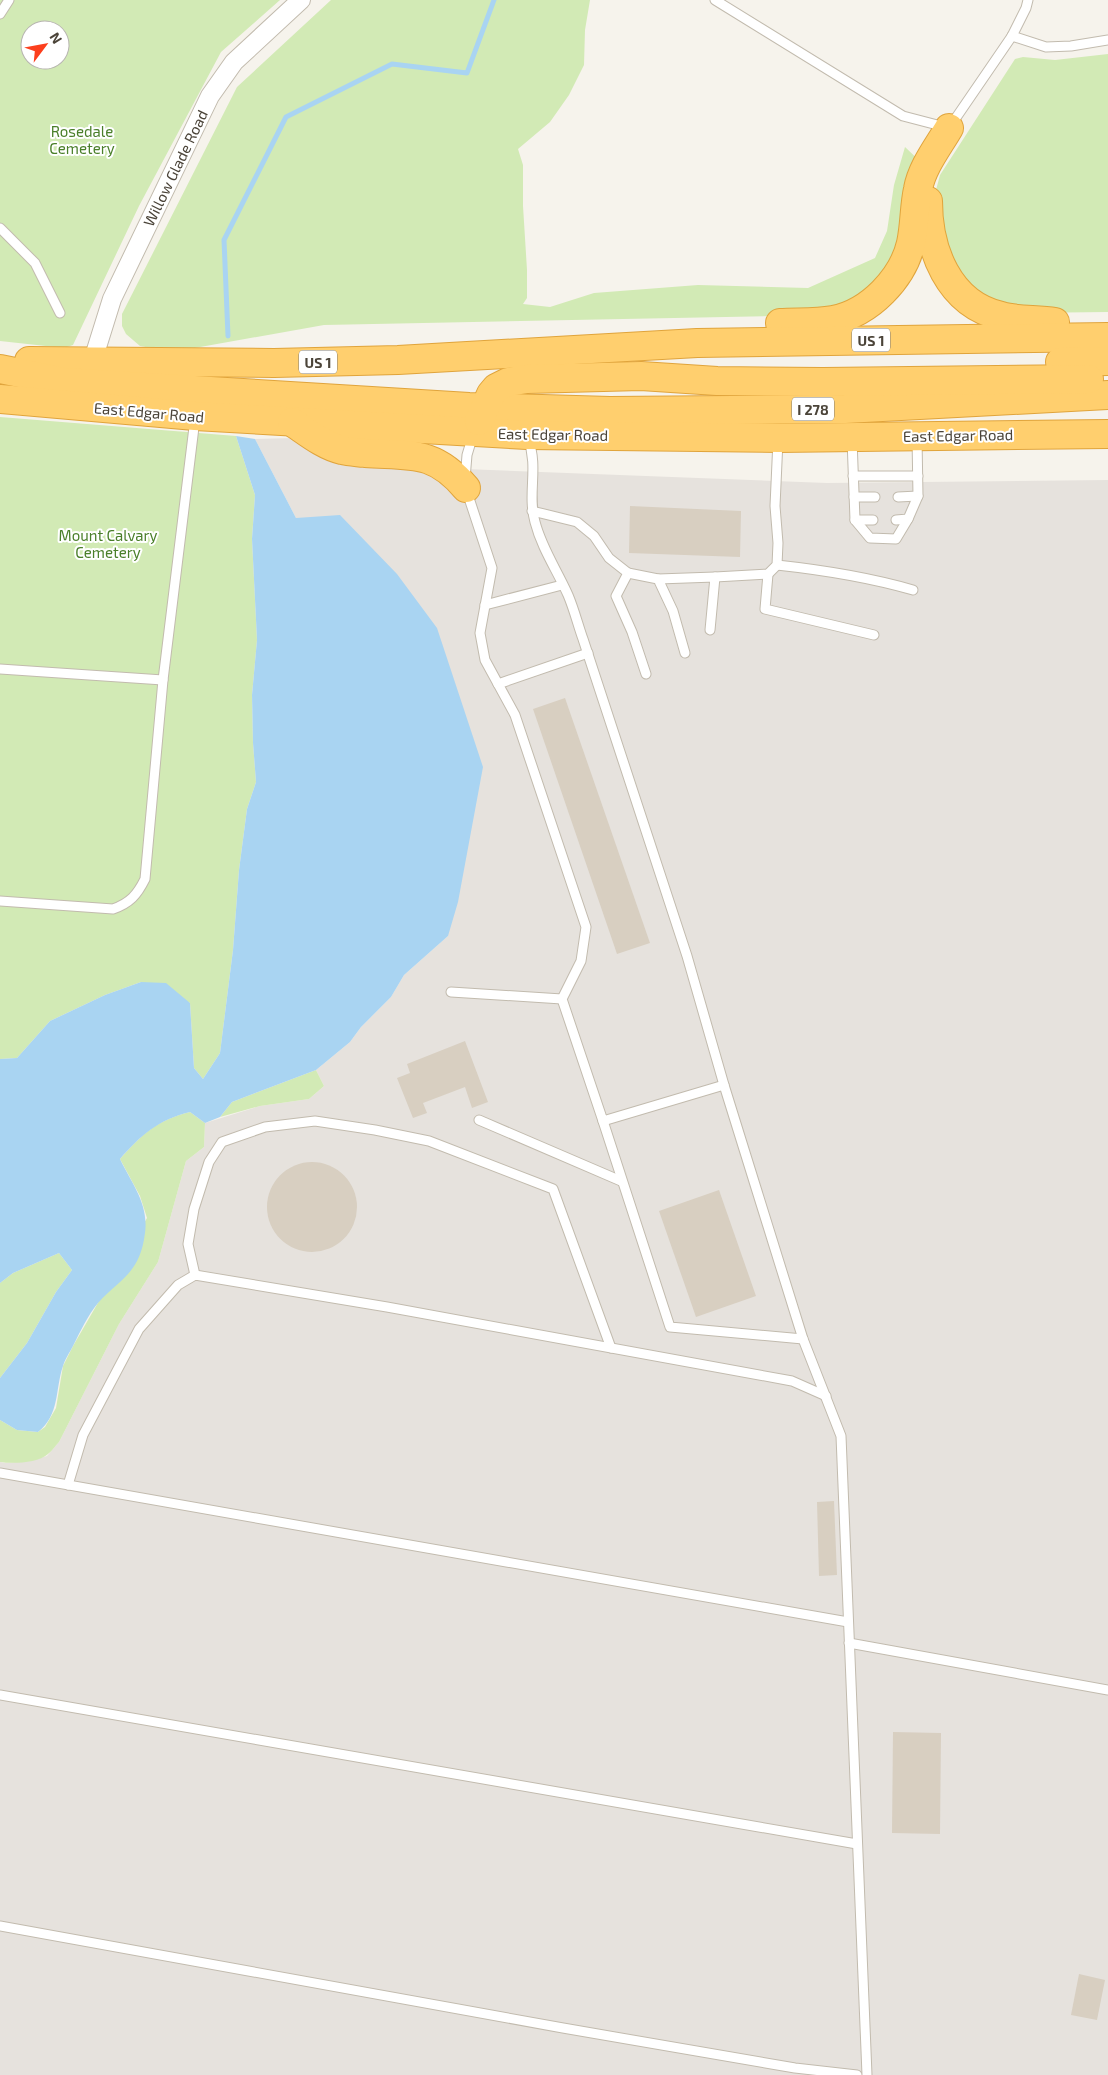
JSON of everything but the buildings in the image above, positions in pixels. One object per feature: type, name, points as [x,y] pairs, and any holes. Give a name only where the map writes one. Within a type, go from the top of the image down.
[{"type":"highway","points":[[949,128],[928,187],[928,211],[932,242],[936,254],[954,287],[976,305],[999,316],[1108,329]]},
{"type":"highway","points":[[635,346],[730,324],[834,320],[864,307],[889,285],[903,264],[911,243],[918,188],[926,167],[949,128]]},
{"type":"highway","name":"US 1","points":[[0,360],[92,363],[266,364],[398,360],[635,346],[822,340],[1108,337]]},
{"type":"highway","points":[[474,432],[484,408],[496,388],[517,380],[641,376],[753,368],[1108,361]]},
{"type":"highway","points":[[0,369],[64,382],[484,408]]},
{"type":"highway","points":[[641,376],[717,381],[815,382],[1108,379]]},
{"type":"highway","name":"I 278","points":[[484,408],[522,422],[637,411],[786,410],[1108,395]]},
{"type":"highway","name":"East Edgar Road","points":[[0,399],[195,416],[474,432],[522,422],[779,438],[1108,434]]},
{"type":"highway","points":[[289,420],[324,442],[342,450],[417,457],[435,461],[451,471],[466,488]]},
{"type":"street","name":"Willow Glade Road","points":[[92,363],[112,298],[210,96],[234,62],[301,0]]},
{"type":"lane","points":[[0,14],[9,0]]},
{"type":"lane","points":[[715,0],[903,116],[949,128],[1012,36],[1028,0]]},
{"type":"lane","points":[[1012,36],[1046,47],[1071,46],[1108,40]]},
{"type":"lane","points":[[0,228],[36,263],[60,313]]},
{"type":"lane","points":[[0,901],[113,909],[127,904],[138,892],[145,878],[163,680],[195,416]]},
{"type":"lane","points":[[522,422],[534,456],[532,511],[546,555],[562,585],[588,653],[687,956],[724,1085],[802,1340],[841,1436],[867,2075]]},
{"type":"lane","points":[[474,432],[465,466],[466,488],[492,568],[480,633],[485,660],[515,715],[586,927],[581,961],[562,999],[670,1327],[802,1340]]},
{"type":"lane","points":[[851,436],[855,520],[870,538],[896,539],[908,519],[918,496],[917,436]]},
{"type":"lane","points":[[779,438],[775,506],[778,543],[777,565],[768,574],[765,609],[874,636]]},
{"type":"lane","points":[[853,476],[918,476]]},
{"type":"lane","points":[[898,497],[918,496]]},
{"type":"lane","points":[[854,497],[875,497]]},
{"type":"lane","points":[[532,511],[577,522],[594,536],[609,558],[628,573],[658,578],[768,574]]},
{"type":"lane","points":[[896,520],[908,519]]},
{"type":"lane","points":[[855,520],[873,520]]},
{"type":"lane","points":[[777,565],[823,570],[879,580],[913,590]]},
{"type":"lane","points":[[628,573],[616,596],[632,632],[646,674]]},
{"type":"lane","points":[[710,630],[715,577]]},
{"type":"lane","points":[[658,578],[672,611],[685,653]]},
{"type":"lane","points":[[485,605],[562,585]]},
{"type":"lane","points":[[498,684],[588,653]]},
{"type":"lane","points":[[0,670],[163,680]]},
{"type":"lane","points":[[451,992],[562,999]]},
{"type":"lane","points":[[603,1121],[724,1085]]},
{"type":"lane","points":[[479,1120],[621,1181]]},
{"type":"lane","points":[[195,1275],[188,1244],[194,1209],[209,1162],[222,1142],[265,1128],[315,1121],[376,1130],[429,1142],[553,1189],[611,1348]]},
{"type":"lane","points":[[68,1485],[82,1435],[139,1329],[178,1285],[195,1275],[387,1307],[792,1381],[826,1396]]},
{"type":"lane","points":[[0,1473],[848,1622]]},
{"type":"lane","points":[[849,1643],[1108,1690]]},
{"type":"lane","points":[[0,1695],[857,1844]]},
{"type":"lane","points":[[0,1926],[554,2027],[795,2068],[857,2075]]},
{"type":"shaded area","points":[[293,438],[412,467],[827,483],[1108,480],[1108,2075],[0,2075],[0,1462],[33,1460],[47,1456],[59,1442],[119,1324],[158,1262],[186,1161],[204,1147],[205,1123],[260,1106],[309,1099],[324,1086],[316,1070],[350,1042],[361,1027],[391,997],[404,975],[448,936],[296,518],[255,439]]},
{"type":"green space","name":"Rosedale Cemetery","points":[[0,0],[280,0],[221,52],[139,206],[73,345],[64,348],[0,341]]},
{"type":"green space","points":[[331,0],[590,0],[585,30],[584,65],[569,95],[550,122],[518,149],[523,165],[523,206],[527,270],[527,298],[523,304],[550,307],[594,293],[698,285],[808,288],[875,258],[887,231],[894,185],[905,147],[926,167],[896,275],[822,315],[324,325],[189,349],[157,349],[140,346],[126,334],[122,326],[122,314],[237,87]]},
{"type":"green space","points":[[1108,54],[1108,312],[1021,313],[976,294],[946,258],[936,190],[940,175],[1015,59],[1023,57],[1055,60]]},
{"type":"green space","name":"Mount Calvary Cemetery","points":[[0,417],[236,436],[255,495],[252,539],[257,640],[252,695],[256,782],[247,809],[239,870],[233,950],[220,1053],[203,1079],[194,1068],[190,1003],[141,982],[105,995],[50,1021],[17,1058],[0,1059]]},
{"type":"green space","points":[[316,1070],[324,1086],[309,1099],[260,1106],[220,1117],[232,1102]]},
{"type":"green space","points":[[190,1112],[205,1123],[204,1147],[186,1161],[158,1262],[119,1324],[59,1442],[44,1457],[18,1463],[0,1462],[0,1420],[17,1430],[38,1432],[45,1427],[56,1408],[63,1366],[147,1218],[140,1196],[120,1159],[151,1129],[168,1119]]},
{"type":"green space","points":[[59,1253],[72,1270],[56,1292],[27,1343],[0,1378],[0,1283],[13,1273]]},
{"type":"water","points":[[236,436],[255,439],[296,518],[340,515],[397,574],[437,628],[483,767],[458,902],[448,936],[404,975],[391,997],[361,1027],[350,1042],[316,1070],[232,1102],[220,1117],[205,1123],[190,1112],[169,1119],[143,1136],[120,1159],[142,1203],[146,1223],[143,1246],[139,1257],[129,1273],[98,1303],[84,1324],[64,1363],[56,1401],[50,1418],[38,1432],[17,1430],[0,1420],[0,1378],[27,1343],[56,1292],[72,1270],[59,1253],[13,1273],[0,1283],[0,1059],[17,1058],[50,1021],[105,995],[141,982],[166,983],[190,1003],[194,1068],[203,1079],[220,1053],[233,950],[239,870],[247,809],[256,782],[252,695],[257,640],[252,539],[255,495]]},
{"type":"waterway","points":[[228,336],[224,240],[286,117],[392,64],[467,73],[494,0]]}]
